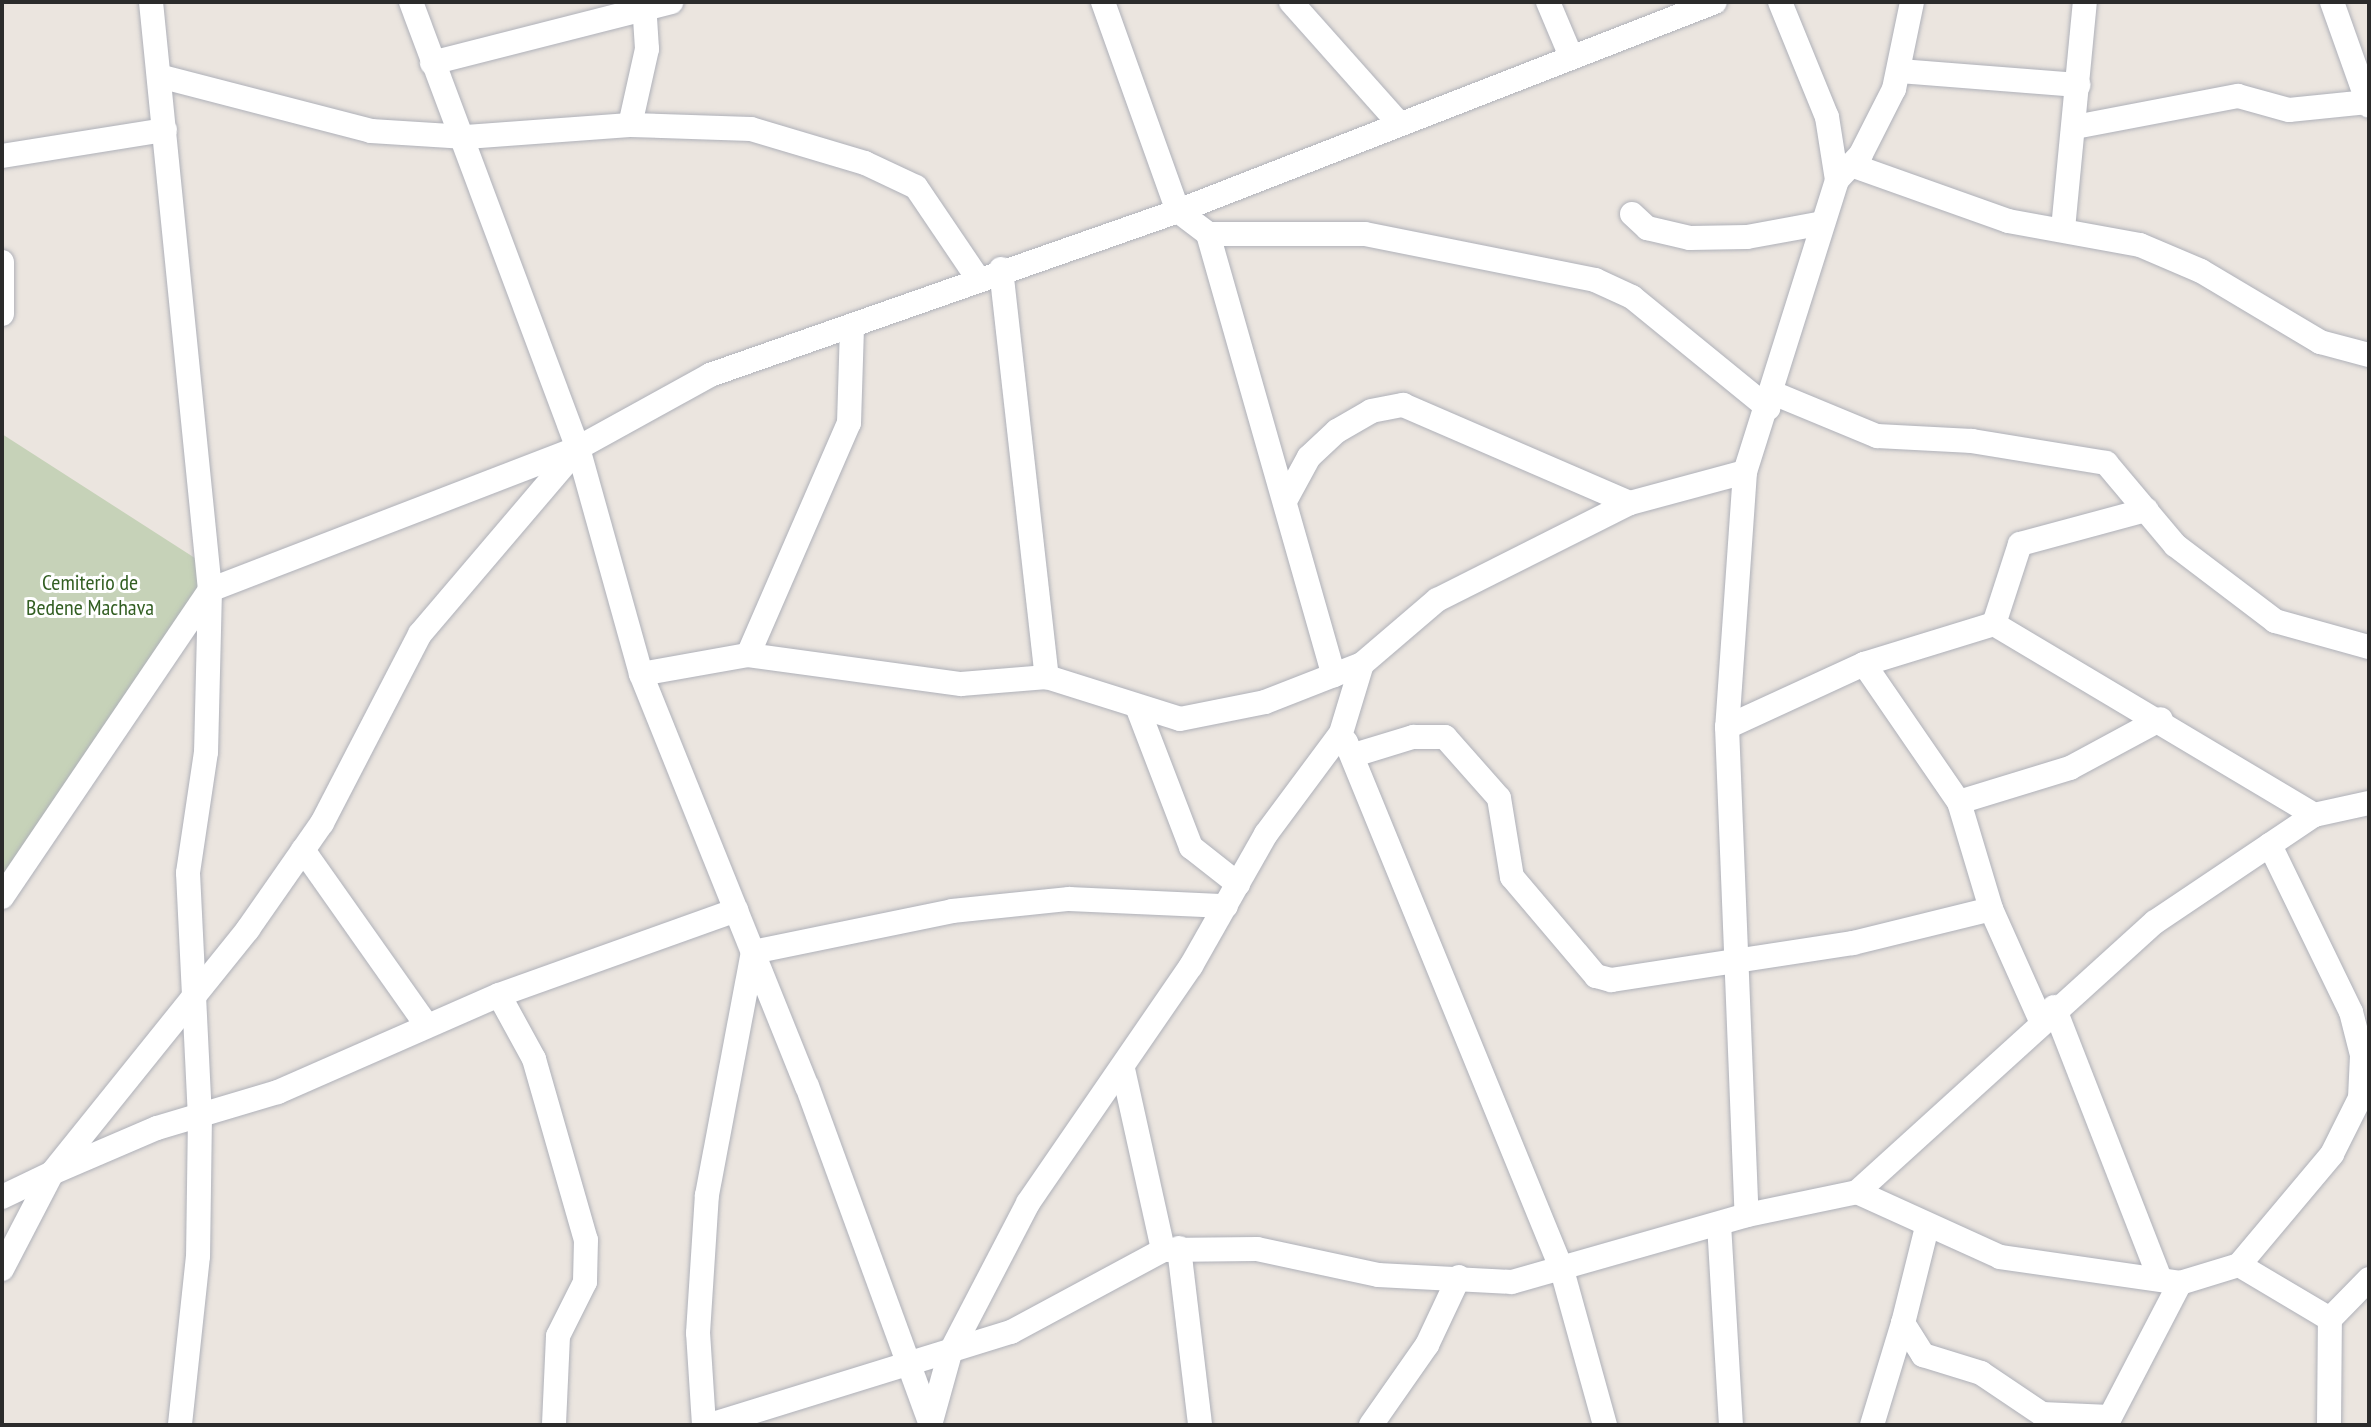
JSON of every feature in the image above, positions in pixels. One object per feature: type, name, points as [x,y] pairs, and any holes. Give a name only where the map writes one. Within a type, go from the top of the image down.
[{"type":"street","points":[[151,2],[210,590],[206,752],[188,873],[200,1115],[198,1256],[180,1425]]},
{"type":"street","points":[[411,2],[432,63],[466,137],[578,448],[641,674],[753,952],[930,1425]]},
{"type":"street","points":[[432,63],[644,5],[671,2]]},
{"type":"street","points":[[1103,2],[1178,211],[1208,234],[1334,675]]},
{"type":"street","points":[[1548,2],[1570,54]]},
{"type":"street","points":[[2,897],[210,590],[578,448],[710,375],[852,329],[977,277],[1178,211],[1397,121],[1715,2]]},
{"type":"street","points":[[1780,2],[1827,117],[1844,173]]},
{"type":"street","points":[[1747,1215],[1739,957],[1727,727],[1745,472],[1771,400],[1823,223],[1844,173],[1875,131],[1899,71],[1912,2]]},
{"type":"street","points":[[2063,229],[2085,2]]},
{"type":"street","points":[[2075,127],[2238,96],[2289,110],[2368,104],[2366,75],[2332,2]]},
{"type":"street","points":[[1297,4],[1397,121]]},
{"type":"street","points":[[630,125],[647,49],[644,5]]},
{"type":"street","points":[[1899,71],[2078,85]]},
{"type":"street","points":[[159,76],[371,131],[466,137],[630,125],[751,129],[865,163],[916,187],[977,277]]},
{"type":"street","points":[[2,156],[165,130]]},
{"type":"street","points":[[1844,173],[2008,221],[2140,245],[2320,342],[2369,355]]},
{"type":"street","points":[[1632,214],[1647,228],[1690,238],[1823,223]]},
{"type":"street","points":[[1208,234],[1365,234],[1595,280],[1632,297],[1771,400],[1877,436],[2091,457],[2118,473],[2175,545],[2275,621],[2369,647]]},
{"type":"street","points":[[2,262],[2,314]]},
{"type":"street","points":[[1001,269],[1047,677]]},
{"type":"street","points":[[748,655],[849,423],[852,329]]},
{"type":"street","points":[[1285,501],[1309,457],[1337,431],[1371,411],[1403,405],[1630,503]]},
{"type":"street","points":[[2,1269],[52,1173],[303,850],[420,634],[578,448]]},
{"type":"street","points":[[641,674],[748,655],[961,684],[1047,677],[1138,709],[1180,719],[1227,714],[1362,664],[1399,624],[1437,600],[1630,503],[1745,472]]},
{"type":"street","points":[[1994,624],[2020,544],[2146,510]]},
{"type":"street","points":[[1727,727],[1864,664],[1994,624],[2161,719],[2314,815]]},
{"type":"street","points":[[930,1425],[950,1353],[1028,1203],[1123,1069],[1238,884],[1341,733],[1362,664]]},
{"type":"street","points":[[1864,664],[1959,802],[1991,909],[2048,1014],[2170,1280],[2108,1421],[2027,1408],[1981,1373],[1923,1355],[1903,1323]]},
{"type":"street","points":[[1138,709],[1191,847],[1238,884]]},
{"type":"street","points":[[1959,802],[2070,768],[2161,719]]},
{"type":"street","points":[[1341,733],[1354,755],[1380,839],[1562,1270],[1605,1425]]},
{"type":"street","points":[[1354,755],[1413,737],[1445,737],[1499,798],[1512,877],[1596,976],[1634,980],[1739,957],[1853,943],[1991,909]]},
{"type":"street","points":[[710,1425],[907,1359],[950,1353],[1011,1332],[1171,1249],[1257,1249],[1378,1275],[1512,1282],[1747,1215],[1857,1192],[1930,1132],[2048,1014],[2155,922],[2314,815],[2369,803]]},
{"type":"street","points":[[1857,1192],[1927,1227],[2000,1257],[2170,1280],[2239,1265],[2332,1154],[2360,1098],[2362,1055],[2351,1012],[2270,845]]},
{"type":"street","points":[[303,850],[427,1026]]},
{"type":"street","points":[[753,952],[952,911],[1069,899],[1226,906]]},
{"type":"street","points":[[2,1197],[52,1173],[200,1115],[278,1092],[499,995],[736,910]]},
{"type":"street","points":[[704,1425],[698,1333],[707,1195],[753,952]]},
{"type":"street","points":[[499,995],[534,1059],[586,1240],[585,1282],[556,1348],[554,1425]]},
{"type":"street","points":[[1123,1069],[1171,1249],[1200,1425]]},
{"type":"street","points":[[1719,1224],[1731,1425]]},
{"type":"street","points":[[1872,1425],[1903,1323],[1927,1227]]},
{"type":"street","points":[[2239,1265],[2330,1319]]},
{"type":"street","points":[[1371,1425],[1427,1345],[1459,1277]]},
{"type":"street","points":[[2329,1425],[2330,1319],[2369,1279]]},
{"type":"green space","name":"Cemiterio de Bedene Machava","points":[[2,434],[212,569],[2,894]]}]
